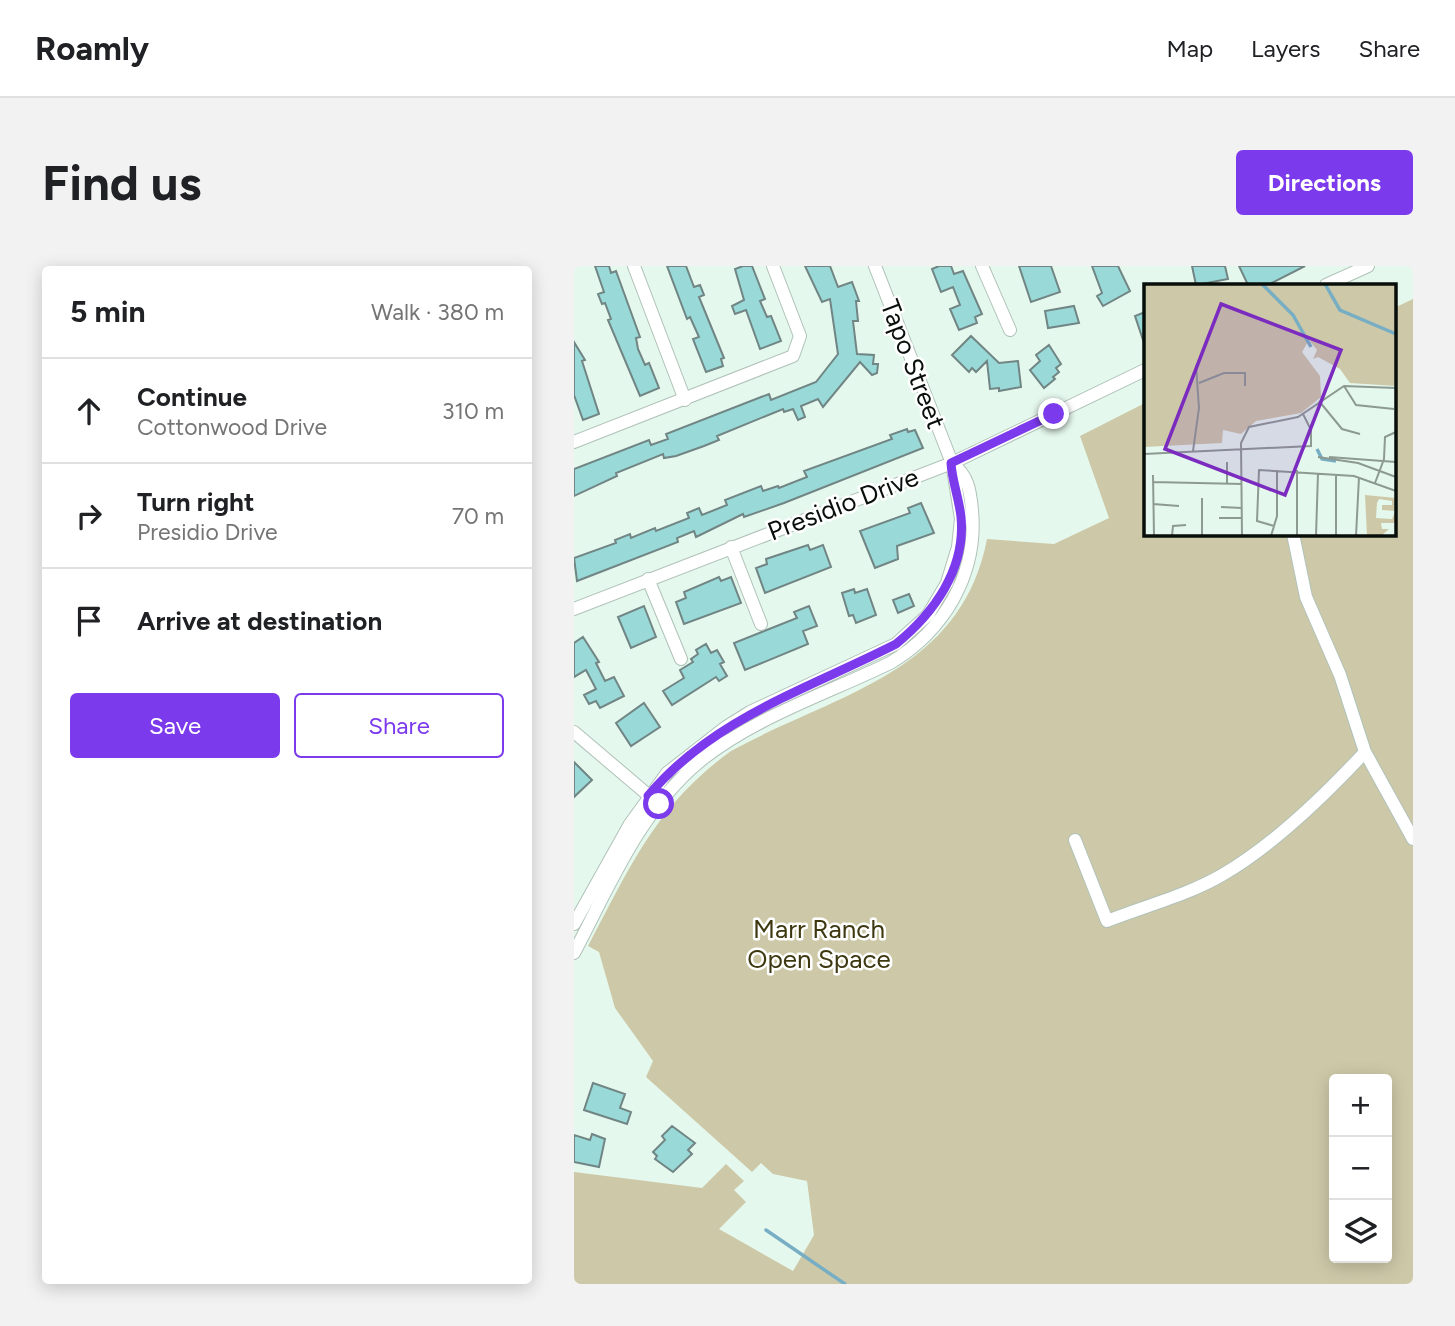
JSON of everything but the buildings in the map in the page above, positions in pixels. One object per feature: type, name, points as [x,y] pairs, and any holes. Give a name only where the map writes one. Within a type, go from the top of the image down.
[{"type":"street","points":[[634,266],[685,400]]},
{"type":"street","points":[[574,442],[787,360],[798,351],[798,329],[773,266]]},
{"type":"street","name":"Tapo Street","points":[[875,266],[951,463]]},
{"type":"street","points":[[982,266],[1010,330]]},
{"type":"street","points":[[1328,284],[1368,266]]},
{"type":"street","name":"Presidio Drive","points":[[574,609],[951,463],[1144,370]]},
{"type":"street","points":[[574,953],[578,922],[648,796],[667,773],[726,727],[896,644],[918,626],[939,600],[958,547],[961,519],[951,463]]},
{"type":"street","points":[[578,922],[659,804],[698,763],[731,739],[890,663],[908,652],[938,624],[964,578],[972,536],[968,482],[963,471],[951,463]]},
{"type":"street","points":[[1293,536],[1306,597],[1340,675],[1365,752],[1413,839]]},
{"type":"street","points":[[730,547],[761,624]]},
{"type":"street","points":[[648,579],[681,659]]},
{"type":"street","points":[[574,732],[659,804]]},
{"type":"street","points":[[1075,839],[1107,921],[1222,875],[1324,796],[1365,752]]},
{"type":"green space","name":"Marr Ranch Open Space","points":[[1413,299],[1413,1284],[574,1284],[574,1172],[702,1188],[726,1164],[744,1181],[734,1190],[746,1202],[719,1229],[793,1271],[814,1235],[807,1181],[773,1174],[761,1163],[752,1172],[646,1077],[653,1061],[615,1008],[599,952],[588,946],[647,839],[683,793],[731,751],[888,674],[922,650],[951,621],[973,585],[987,539],[1054,544],[1109,518],[1080,436],[1144,404],[1144,536],[1396,536],[1396,307]]},
{"type":"waterway","points":[[766,1230],[845,1284]]},
{"type":"route","points":[[659,804],[648,796],[667,773],[726,727],[750,712],[896,644],[918,626],[939,600],[958,547],[961,519],[951,463],[1054,414]]}]
